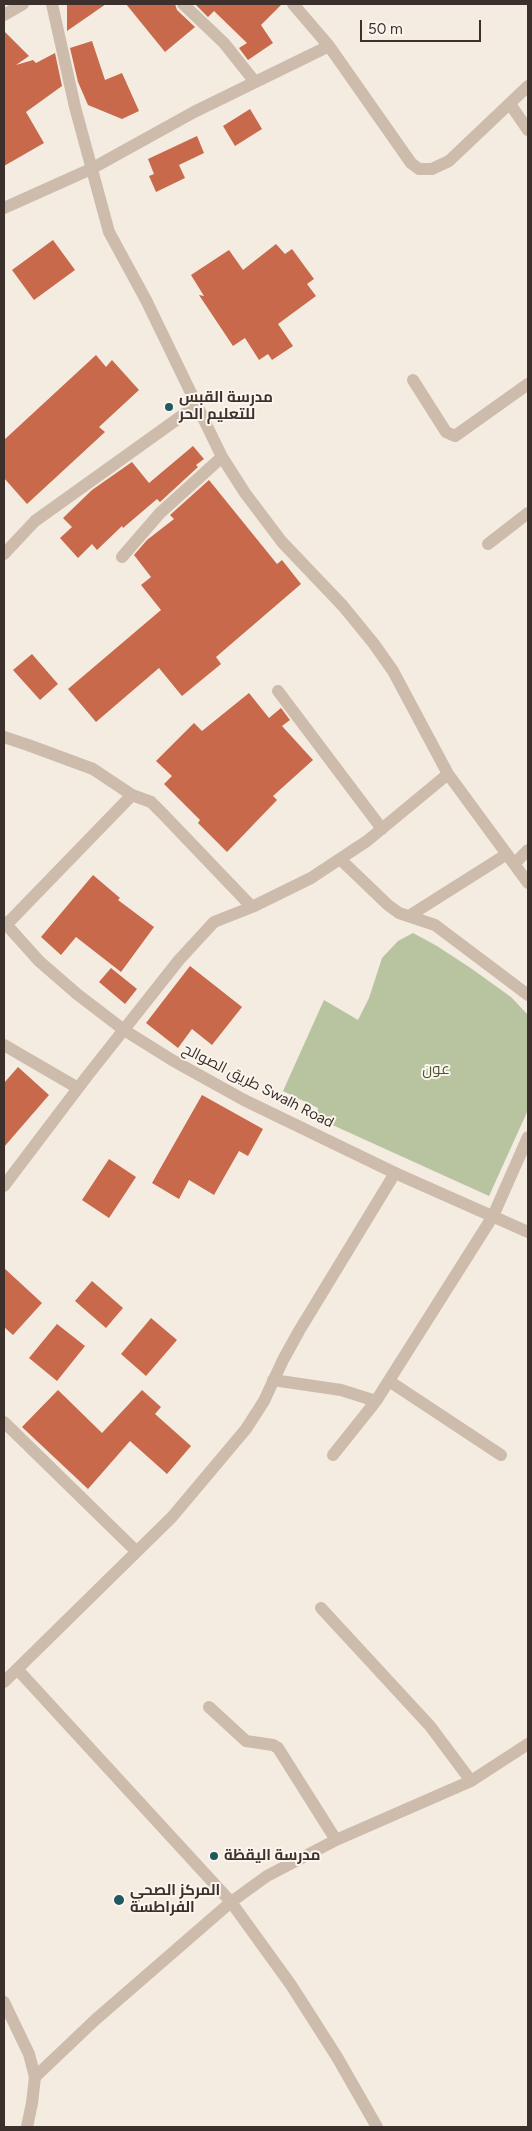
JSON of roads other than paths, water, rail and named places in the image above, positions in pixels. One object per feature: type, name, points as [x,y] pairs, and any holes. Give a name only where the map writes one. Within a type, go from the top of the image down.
[{"type":"street","points":[[4,15],[23,4]]},
{"type":"street","points":[[52,4],[91,169],[109,232],[146,300],[222,457],[245,493],[282,542],[343,606],[379,650],[394,671],[448,774],[528,882]]},
{"type":"street","points":[[183,4],[224,43],[255,82]]},
{"type":"street","points":[[293,4],[329,46],[411,163],[419,169],[432,169],[449,161],[528,86]]},
{"type":"street","points":[[4,208],[91,169],[194,112],[329,46]]},
{"type":"street","points":[[510,104],[528,130]]},
{"type":"street","points":[[413,380],[446,432],[454,436],[528,384]]},
{"type":"street","points":[[4,554],[35,521],[197,404]]},
{"type":"street","points":[[122,557],[160,513],[222,457]]},
{"type":"street","points":[[488,544],[528,513]]},
{"type":"street","points":[[278,691],[382,829]]},
{"type":"street","points":[[4,738],[28,744],[93,770],[132,795],[151,802],[252,907]]},
{"type":"street","points":[[4,1186],[179,960],[214,922],[252,907],[311,878],[382,829],[448,774]]},
{"type":"street","points":[[5,923],[132,795]]},
{"type":"street","points":[[409,916],[528,850]]},
{"type":"street","points":[[340,859],[388,905],[399,913],[435,925],[528,995]]},
{"type":"street","name":"طريق الصوالح Swalh Road","points":[[5,923],[39,961],[124,1030],[244,1100],[394,1173],[528,1232]]},
{"type":"street","points":[[4,1046],[78,1088]]},
{"type":"street","points":[[333,1455],[376,1401],[493,1216],[528,1137]]},
{"type":"street","points":[[4,1682],[172,1517],[227,1454],[264,1401],[299,1331],[394,1173]]},
{"type":"street","points":[[274,1380],[341,1390],[376,1401]]},
{"type":"street","points":[[389,1381],[502,1455]]},
{"type":"street","points":[[4,1422],[136,1551]]},
{"type":"street","points":[[320,1608],[430,1726],[471,1781]]},
{"type":"street","points":[[18,1670],[231,1902],[296,1992],[378,2127]]},
{"type":"street","points":[[210,1707],[246,1740],[273,1745],[278,1748],[336,1840]]},
{"type":"street","points":[[35,2077],[95,2020],[231,1902],[268,1876],[336,1840],[471,1781],[528,1744]]},
{"type":"street","points":[[4,2002],[29,2054],[35,2077],[27,2127]]},
{"type":"place","name":"مدرسة القبس للتعليم الحر","points":[[169,407]]},
{"type":"place","name":"مدرسة اليقظة","points":[[214,1856]]},
{"type":"place","name":"المركز الصحي الفراطسة","points":[[119,1900]]},
{"type":"park label","name":"عون","points":[[436,1070]]}]
